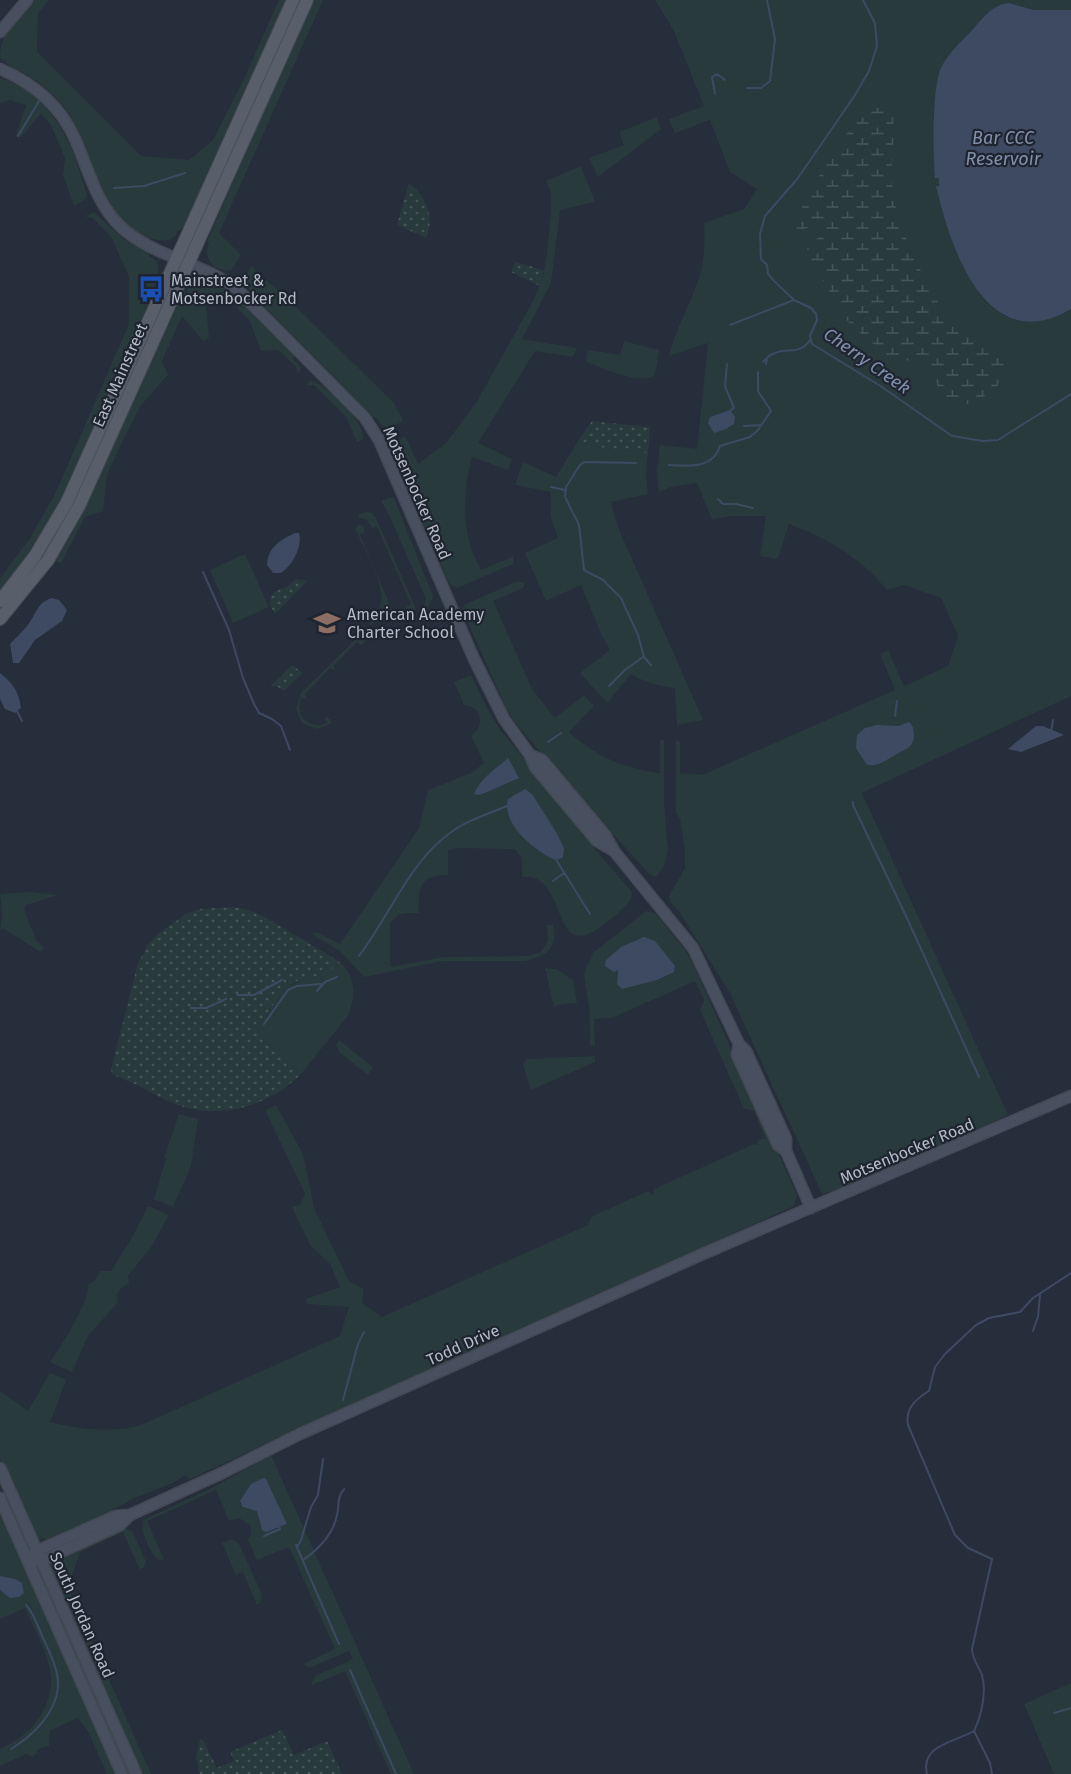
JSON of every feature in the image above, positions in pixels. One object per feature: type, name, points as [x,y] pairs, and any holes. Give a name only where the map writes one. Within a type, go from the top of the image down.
[{"type":"main road","points":[[0,32],[27,0]]},
{"type":"main road","name":"East Mainstreet","points":[[0,619],[37,575],[71,522],[293,0]]},
{"type":"main road","name":"East Mainstreet","points":[[0,601],[39,550],[67,502],[307,0]]},
{"type":"main road","name":"Motsenbocker Road","points":[[0,69],[38,90],[62,115],[75,139],[99,200],[115,222],[140,241],[222,280],[242,293],[369,422],[379,440],[474,659],[504,719],[530,755],[535,767],[597,841],[614,851],[693,948],[740,1044],[737,1055],[778,1144],[786,1151],[811,1208],[1071,1096]]},
{"type":"main road","points":[[0,601],[0,607]]},
{"type":"main road","name":"Todd Drive","points":[[28,1560],[116,1516],[130,1515],[300,1434],[811,1208]]},
{"type":"main road","name":"South Jordan Road","points":[[0,1468],[136,1774]]},
{"type":"main road","name":"South Jordan Road","points":[[0,1498],[122,1774]]},
{"type":"green space","points":[[34,0],[49,0],[38,13],[37,52],[141,156],[189,160],[213,140],[244,79],[279,0],[288,0],[182,229],[178,230],[172,238],[157,240],[145,237],[124,222],[115,212],[101,188],[83,142],[64,107],[38,82],[7,64],[0,57],[7,32],[16,18]]},
{"type":"green space","points":[[312,0],[323,0],[219,233],[241,255],[231,270],[220,269],[215,267],[209,259],[207,241]]},
{"type":"green space","points":[[655,0],[1071,0],[1071,10],[1034,10],[1009,3],[987,13],[948,57],[938,76],[934,138],[935,177],[939,177],[939,186],[936,186],[943,212],[963,266],[977,290],[994,309],[1015,320],[1041,320],[1071,309],[1071,696],[862,793],[1008,1115],[861,1183],[822,1194],[730,993],[679,911],[670,902],[669,896],[685,868],[680,819],[676,813],[676,740],[680,742],[680,773],[702,775],[895,690],[880,654],[888,650],[904,686],[948,666],[958,636],[941,598],[904,585],[887,590],[855,559],[817,536],[789,524],[778,559],[760,556],[766,516],[712,519],[697,483],[671,487],[659,492],[657,472],[660,445],[697,449],[708,343],[669,356],[702,268],[704,223],[744,209],[757,189],[730,172],[710,120],[675,133],[669,119],[704,106],[674,31]]},
{"type":"green space","points":[[0,78],[30,93],[43,105],[64,132],[86,194],[86,198],[74,206],[63,175],[65,158],[51,125],[41,113],[21,137],[16,135],[26,105],[10,100],[0,103]]},
{"type":"green space","points":[[881,106],[891,110],[893,117],[892,185],[894,199],[903,231],[918,265],[950,319],[969,337],[997,353],[1005,363],[1005,375],[1001,382],[979,400],[970,403],[955,405],[948,402],[943,397],[933,373],[924,363],[892,359],[854,328],[844,317],[809,256],[807,249],[825,231],[825,227],[821,224],[797,231],[793,230],[792,226],[829,158],[853,126]]},
{"type":"green space","points":[[657,117],[661,129],[598,177],[589,158],[624,145],[619,132]]},
{"type":"green space","points":[[581,166],[595,202],[560,210],[551,283],[522,339],[577,348],[573,357],[535,351],[478,443],[512,459],[508,470],[472,457],[465,500],[470,543],[481,570],[514,556],[513,564],[457,588],[449,583],[405,485],[406,480],[392,449],[392,444],[405,436],[418,464],[446,443],[476,403],[533,301],[543,277],[551,212],[551,193],[546,181]]},
{"type":"green space","points":[[409,183],[421,195],[428,208],[430,223],[426,238],[397,225]]},
{"type":"green space","points":[[94,212],[122,238],[149,254],[156,261],[158,281],[71,484],[44,535],[0,594],[0,578],[30,538],[56,492],[129,324],[129,277],[112,238],[93,218],[85,216]]},
{"type":"green space","points":[[515,262],[544,270],[540,286],[511,272]]},
{"type":"green space","points":[[251,266],[394,403],[403,421],[388,429],[382,426],[376,417],[373,417],[252,294],[243,279]]},
{"type":"green space","points":[[201,281],[210,284],[212,282],[224,288],[246,305],[295,356],[293,359],[300,366],[300,371],[298,373],[296,367],[278,350],[261,351],[250,321],[230,301],[206,305],[209,338],[203,341],[182,316],[162,361],[168,375],[141,405],[107,475],[103,511],[85,517],[61,563],[55,560],[73,532],[71,530],[184,292],[186,293],[193,282]]},
{"type":"green space","points":[[624,341],[659,350],[655,375],[649,378],[631,377],[587,362],[588,350],[620,355]]},
{"type":"green space","points":[[310,381],[325,388],[344,404],[359,424],[363,432],[363,439],[357,442],[346,417],[314,385],[306,385]]},
{"type":"green space","points":[[592,421],[650,427],[648,453],[598,447],[578,441]]},
{"type":"green space","points":[[578,441],[598,447],[648,453],[646,475],[648,494],[611,502],[617,525],[703,720],[677,725],[675,688],[652,684],[631,674],[607,703],[580,673],[610,650],[581,585],[546,601],[525,553],[558,538],[551,517],[551,492],[515,485],[523,462],[556,477]]},
{"type":"green space","points":[[394,498],[433,596],[427,608],[424,605],[426,599],[381,501]]},
{"type":"green space","points":[[372,513],[376,518],[416,609],[413,614],[408,613],[406,607],[411,604],[377,527],[372,528],[367,520],[358,517],[359,514]]},
{"type":"green space","points":[[359,525],[363,526],[365,532],[360,535],[393,612],[398,610],[400,612],[399,618],[370,624],[378,611],[381,594],[372,565],[355,529]]},
{"type":"green space","points":[[245,554],[269,607],[233,623],[210,570]]},
{"type":"green space","points":[[296,579],[307,581],[275,614],[270,605],[271,596]]},
{"type":"green space","points":[[518,581],[525,583],[523,588],[493,601],[532,689],[555,718],[584,695],[594,706],[569,732],[589,748],[611,760],[647,771],[660,773],[660,741],[664,740],[664,804],[668,849],[665,864],[656,877],[649,874],[614,835],[608,832],[514,721],[506,708],[462,609],[466,604]]},
{"type":"green space","points":[[387,628],[361,645],[357,642],[333,666],[336,671],[330,668],[305,694],[307,699],[301,698],[299,705],[301,716],[305,720],[314,725],[320,725],[327,723],[324,719],[327,717],[331,720],[331,724],[317,729],[302,723],[296,709],[301,693],[359,636]]},
{"type":"green space","points":[[292,665],[303,673],[284,691],[275,685],[272,688],[271,686]]},
{"type":"green space","points":[[471,675],[501,731],[575,819],[595,849],[632,892],[631,899],[619,913],[604,924],[589,934],[578,936],[570,932],[564,923],[548,889],[536,879],[522,877],[522,858],[514,849],[457,848],[448,850],[448,875],[431,877],[422,885],[419,913],[399,915],[390,924],[390,967],[444,957],[528,956],[541,952],[548,941],[547,925],[553,925],[552,946],[540,957],[525,961],[443,961],[364,977],[340,951],[312,934],[317,932],[340,944],[419,828],[428,790],[471,773],[484,763],[471,736],[479,727],[480,717],[475,709],[464,705],[454,682]]},
{"type":"green space","points":[[29,892],[58,895],[26,905],[24,910],[36,940],[44,948],[41,952],[2,928],[0,931],[2,915],[0,894]]},
{"type":"green space","points":[[230,907],[245,909],[263,916],[340,962],[324,976],[297,981],[285,988],[259,1024],[260,1037],[301,1074],[288,1086],[257,1103],[224,1111],[206,1111],[172,1103],[113,1075],[111,1070],[138,963],[148,945],[159,933],[186,914],[200,909]]},
{"type":"green space","points":[[646,911],[655,913],[686,951],[693,964],[797,1195],[794,1206],[336,1411],[190,1479],[186,1475],[173,1483],[137,1497],[89,1524],[87,1522],[46,1540],[43,1538],[38,1541],[0,1458],[0,1391],[28,1411],[50,1373],[66,1380],[50,1422],[95,1429],[128,1428],[139,1426],[340,1336],[349,1307],[307,1304],[306,1299],[340,1287],[330,1264],[310,1245],[292,1207],[301,1204],[305,1194],[265,1110],[276,1105],[303,1154],[314,1208],[349,1281],[364,1289],[362,1303],[382,1317],[588,1225],[591,1217],[648,1191],[653,1196],[654,1189],[754,1144],[757,1145],[758,1141],[765,1138],[754,1111],[744,1109],[700,1010],[704,1000],[695,981],[612,1018],[594,1019],[595,1047],[590,1045],[589,1007],[584,975],[586,967],[594,952]]},
{"type":"green space","points":[[340,962],[346,968],[352,981],[353,995],[350,1010],[347,1017],[301,1074],[260,1037],[259,1024],[285,988],[302,980],[324,976]]},
{"type":"green space","points":[[545,968],[556,969],[573,980],[577,1003],[558,1005],[554,1008]]},
{"type":"green space","points":[[339,1040],[373,1067],[368,1075],[339,1052],[336,1045]]},
{"type":"green space","points":[[595,1056],[595,1062],[531,1090],[523,1065],[527,1059]]},
{"type":"green space","points":[[179,1114],[198,1119],[191,1166],[173,1207],[154,1199],[166,1159],[164,1158]]},
{"type":"green space","points":[[148,1206],[169,1215],[150,1249],[128,1275],[129,1284],[121,1288],[117,1294],[118,1302],[88,1336],[72,1372],[50,1362],[80,1312],[88,1291],[88,1284],[95,1281],[100,1271],[111,1271]]},
{"type":"green space","points":[[271,1455],[414,1774],[391,1774],[345,1671],[312,1685],[315,1676],[353,1659],[349,1651],[309,1668],[303,1664],[335,1649],[289,1547],[257,1560],[248,1540],[251,1533],[250,1525],[239,1518],[229,1521],[216,1490],[147,1521],[164,1559],[160,1560],[153,1554],[147,1542],[143,1520],[214,1487]]},
{"type":"green space","points":[[0,1510],[117,1774],[107,1774],[88,1731],[78,1718],[49,1731],[49,1746],[40,1748],[33,1757],[26,1754],[0,1766],[0,1749],[29,1730],[43,1712],[51,1678],[45,1651],[25,1608],[0,1619]]},
{"type":"green space","points":[[124,1528],[132,1531],[146,1561],[144,1567],[140,1570],[123,1532],[80,1552],[68,1587],[151,1774],[140,1774],[49,1568],[53,1559]]},
{"type":"green space","points":[[231,1539],[238,1542],[262,1594],[261,1602],[257,1605],[243,1572],[236,1575],[222,1543]]},
{"type":"green space","points":[[42,1576],[126,1764],[104,1724],[44,1586]]},
{"type":"green space","points":[[1071,1683],[1071,1774],[1054,1774],[1024,1704]]},
{"type":"green space","points":[[282,1730],[294,1755],[327,1741],[342,1774],[200,1774],[196,1758],[200,1739],[203,1740],[217,1768],[234,1761],[230,1752]]},
{"type":"water","name":"Bar CCC Reservoir","points":[[1009,3],[1034,10],[1071,10],[1071,309],[1041,321],[1016,320],[995,309],[977,290],[951,239],[936,186],[939,186],[939,178],[935,178],[935,105],[941,68],[951,52],[985,16],[998,6]]},
{"type":"water","points":[[730,410],[735,417],[734,424],[714,433],[708,423],[710,417]]},
{"type":"water","points":[[299,533],[300,543],[293,560],[281,573],[273,573],[267,565],[272,549],[280,541]]},
{"type":"water","points":[[52,598],[59,600],[67,610],[62,621],[35,640],[19,663],[13,663],[10,644],[27,626],[40,606]]},
{"type":"water","points":[[0,673],[12,684],[19,697],[21,708],[15,713],[5,709],[0,699]]},
{"type":"water","points":[[909,722],[914,733],[914,740],[910,746],[882,763],[867,765],[856,748],[857,735],[865,728],[877,725],[899,726]]},
{"type":"water","points":[[1036,726],[1043,726],[1064,735],[1021,752],[1008,749]]},
{"type":"water","points":[[508,758],[519,778],[480,795],[474,794],[485,778]]},
{"type":"water","points":[[525,789],[532,794],[556,832],[564,848],[563,858],[555,860],[538,850],[521,836],[510,818],[507,808],[508,799]]},
{"type":"water","points":[[644,937],[655,941],[675,966],[674,972],[657,980],[622,989],[617,984],[618,970],[614,972],[605,966],[606,960],[621,947]]},
{"type":"water","points":[[263,1478],[266,1479],[287,1524],[266,1532],[262,1530],[257,1511],[243,1507],[240,1501],[251,1484]]},
{"type":"water","points":[[0,1576],[22,1583],[24,1593],[19,1597],[10,1598],[0,1590]]},
{"type":"waterway","points":[[747,88],[761,88],[770,81],[775,39],[767,0]]},
{"type":"waterway","name":"Cherry Creek","points":[[863,0],[875,23],[877,46],[869,71],[798,178],[765,216],[760,234],[761,259],[767,265],[768,274],[794,300],[811,308],[816,314],[817,320],[810,336],[812,344],[882,387],[952,436],[983,441],[998,440],[1071,394]]},
{"type":"waterway","points":[[715,94],[712,77],[717,74],[725,80]]},
{"type":"waterway","points":[[18,136],[39,101]]},
{"type":"waterway","points":[[114,188],[144,186],[185,173]]},
{"type":"waterway","points":[[730,325],[794,300]]},
{"type":"waterway","points":[[763,362],[775,353],[800,349],[810,340]]},
{"type":"waterway","points":[[766,364],[767,358]]},
{"type":"waterway","points":[[727,364],[725,386],[734,408],[730,411]]},
{"type":"waterway","points":[[669,465],[692,465],[706,462],[712,459],[720,446],[750,437],[758,430],[771,411],[758,391],[758,372]]},
{"type":"waterway","points":[[744,426],[762,425]]},
{"type":"waterway","points":[[636,463],[584,462],[566,487],[565,497],[579,525],[584,570],[603,580],[621,598],[638,635],[644,657],[651,665]]},
{"type":"waterway","points":[[551,487],[565,490]]},
{"type":"waterway","points":[[718,499],[723,504],[753,508]]},
{"type":"waterway","points":[[203,572],[229,630],[243,678],[254,704],[259,713],[281,726],[290,750]]},
{"type":"waterway","points":[[609,686],[643,657]]},
{"type":"waterway","points":[[895,716],[897,701]]},
{"type":"waterway","points":[[16,709],[22,721]]},
{"type":"waterway","points":[[1051,732],[1053,720]]},
{"type":"waterway","points":[[548,742],[561,733]]},
{"type":"waterway","points":[[853,802],[979,1077]]},
{"type":"waterway","points":[[359,956],[401,890],[423,858],[436,844],[464,824],[509,805]]},
{"type":"waterway","points":[[555,858],[590,914]]},
{"type":"waterway","points":[[553,881],[564,873]]},
{"type":"waterway","points":[[317,991],[325,982],[337,977]]},
{"type":"waterway","points":[[238,995],[254,995],[282,980]]},
{"type":"waterway","points":[[264,1024],[288,990],[297,986],[322,984]]},
{"type":"waterway","points":[[191,1008],[206,1008],[226,999]]},
{"type":"waterway","points":[[927,1774],[926,1764],[934,1751],[974,1731],[979,1719],[984,1696],[983,1682],[972,1649],[992,1559],[968,1548],[955,1535],[908,1425],[908,1414],[916,1401],[929,1391],[935,1367],[945,1354],[976,1325],[989,1318],[1020,1312],[1033,1298],[1071,1273]]},
{"type":"waterway","points":[[1033,1331],[1038,1317],[1040,1295]]},
{"type":"waterway","points":[[343,1400],[358,1344],[364,1332]]},
{"type":"waterway","points":[[297,1547],[311,1507],[318,1495],[323,1459]]},
{"type":"waterway","points":[[303,1560],[329,1535],[344,1489]]},
{"type":"waterway","points":[[264,1536],[280,1529],[279,1526]]},
{"type":"waterway","points":[[296,1545],[339,1644]]},
{"type":"waterway","points":[[11,1749],[34,1731],[48,1715],[58,1687],[51,1656],[34,1616],[26,1605]]},
{"type":"waterway","points":[[350,1670],[396,1774]]},
{"type":"waterway","points":[[1054,1713],[1071,1708]]},
{"type":"waterway","points":[[974,1731],[990,1763],[992,1774]]},
{"type":"place","name":"Mainstreet & Motsenbocker Rd","points":[[151,289]]},
{"type":"place","name":"American Academy Charter School","points":[[327,623]]}]
